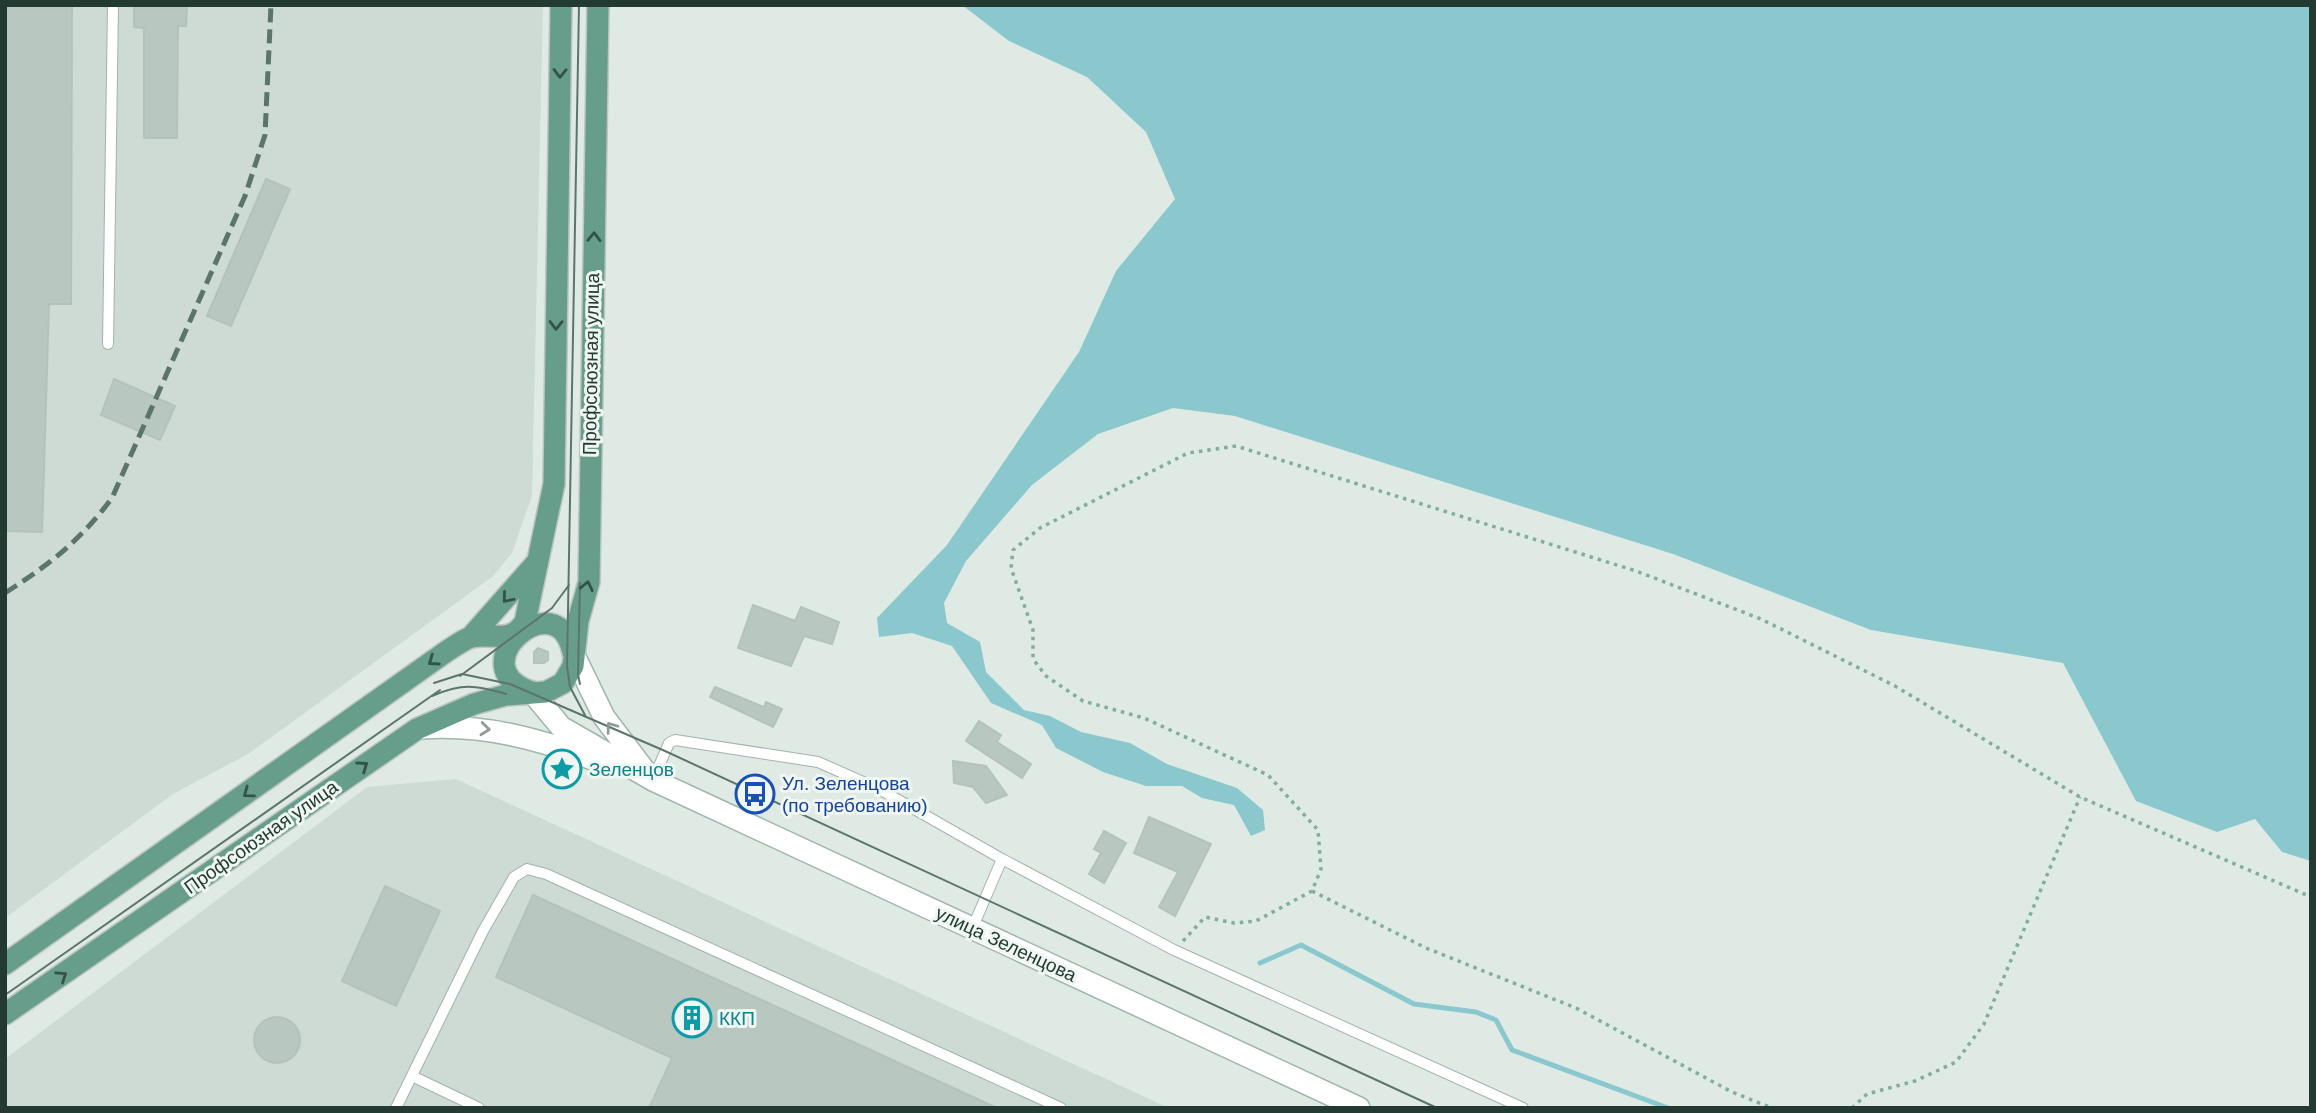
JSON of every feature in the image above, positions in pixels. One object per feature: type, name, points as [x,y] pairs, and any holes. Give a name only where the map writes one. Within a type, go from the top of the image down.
[{"type":"main road","name":"Профсоюзная улица","points":[[519,632],[528,615],[554,484],[561,5]]},
{"type":"main road","name":"Профсоюзная улица","points":[[5,1014],[417,729],[474,704],[529,691],[552,691],[570,675],[578,621],[589,582],[598,5]]},
{"type":"main road","points":[[5,964],[122,885],[376,701],[471,637],[541,556]]},
{"type":"main road","points":[[471,637],[504,637],[538,625],[558,630],[568,639],[573,653]]},
{"type":"main road","points":[[519,632],[507,651],[506,666],[513,680],[529,691]]},
{"type":"main road","name":"улица Зеленцова","points":[[573,653],[582,678],[604,717],[653,780]]},
{"type":"main road","name":"улица Зеленцова","points":[[529,691],[561,727],[653,780],[1359,1108]]},
{"type":"main road","points":[[417,729],[478,729],[521,735],[653,780]]},
{"type":"lane","points":[[108,344],[113,5]]},
{"type":"lane","points":[[653,780],[669,743],[675,740],[818,762],[879,789],[1002,859],[1174,950],[1523,1108]]},
{"type":"lane","points":[[972,929],[1002,859]]},
{"type":"lane","points":[[396,1108],[488,921],[514,877],[527,869],[559,879],[1061,1108]]},
{"type":"lane","points":[[412,1076],[479,1108]]},
{"type":"path","points":[[1174,950],[1205,917],[1234,923],[1256,921],[1312,891],[1321,869],[1318,830],[1268,775],[1144,718],[1083,701],[1046,676],[1032,659],[1033,630],[1011,568],[1013,550],[1040,528],[1188,453],[1236,446],[1636,571],[1761,620],[1895,686],[2080,797],[2311,897]]},
{"type":"path","points":[[1852,1108],[1867,1094],[1915,1081],[1956,1062],[1984,1024],[2080,797]]},
{"type":"path","points":[[1312,891],[1426,948],[1576,1008],[1732,1091],[1772,1108]]},
{"type":"shaded area","points":[[5,5],[543,5],[532,496],[512,553],[492,577],[248,754],[173,794],[5,918]]},
{"type":"shaded area","points":[[456,779],[1169,1108],[5,1108],[5,1059],[367,787]]},
{"type":"water","points":[[962,5],[2311,5],[2311,861],[2282,852],[2255,819],[2217,832],[2136,801],[2063,663],[1871,630],[1673,554],[1235,416],[1173,408],[1098,434],[1032,485],[966,561],[944,603],[947,623],[980,642],[986,672],[1024,710],[1050,716],[1081,732],[1130,743],[1167,764],[1237,788],[1263,810],[1265,830],[1251,836],[1234,805],[1202,798],[1182,786],[1146,786],[1103,772],[1056,748],[1042,725],[991,703],[952,646],[912,633],[879,637],[877,618],[947,545],[1079,352],[1116,271],[1175,199],[1146,132],[1087,77],[1009,41]]},
{"type":"building","points":[[5,5],[72,5],[71,304],[49,304],[42,532],[5,531]]},
{"type":"building","points":[[134,5],[187,5],[186,26],[178,26],[177,138],[144,138],[144,28],[134,27]]},
{"type":"building","points":[[266,179],[290,189],[231,326],[207,316]]},
{"type":"building","points":[[114,379],[175,406],[160,440],[101,415]]},
{"type":"building","points":[[753,605],[795,621],[801,607],[839,622],[832,644],[804,636],[791,666],[738,648]]},
{"type":"building","points":[[538,648],[548,652],[548,660],[544,663],[534,663],[534,652]]},
{"type":"building","points":[[715,687],[764,707],[766,702],[782,709],[773,727],[710,697]]},
{"type":"building","points":[[979,721],[1001,735],[997,742],[1031,764],[1022,778],[966,741]]},
{"type":"building","points":[[953,761],[986,766],[1007,795],[986,803],[973,787],[954,783]]},
{"type":"building","points":[[1149,817],[1211,844],[1175,916],[1159,907],[1178,872],[1134,853]]},
{"type":"building","points":[[1104,831],[1126,843],[1104,883],[1089,874],[1101,853],[1094,849]]},
{"type":"building","points":[[385,886],[440,911],[396,1006],[342,981]]},
{"type":"building","name":"ККП","points":[[533,895],[997,1108],[649,1108],[672,1058],[496,977]]},
{"type":"building","points":[[277,1017],[293,1024],[300,1040],[293,1056],[277,1063],[261,1056],[254,1040],[261,1024]]},
{"type":"waterway","points":[[1260,963],[1301,945],[1414,1004],[1476,1012],[1496,1020],[1512,1050],[1668,1108]]},
{"type":"tram line","points":[[579,5],[567,666],[570,687],[586,717]]},
{"type":"tram line","points":[[580,583],[580,684]]},
{"type":"tram line","points":[[460,676],[552,608],[569,585]]},
{"type":"tram line","points":[[434,683],[462,674],[510,684],[665,751],[1437,1108]]},
{"type":"tram line","points":[[432,696],[460,687],[506,694]]},
{"type":"tram line","points":[[5,995],[440,690]]},
{"type":"railway","points":[[5,593],[63,551],[112,498],[245,196],[265,135],[271,5]]},
{"type":"place","name":"Зеленцов","points":[[562,769]]},
{"type":"place","name":"Ул. Зеленцова (по требованию)","points":[[755,794]]},
{"type":"place","name":"ККП","points":[[692,1018]]}]
